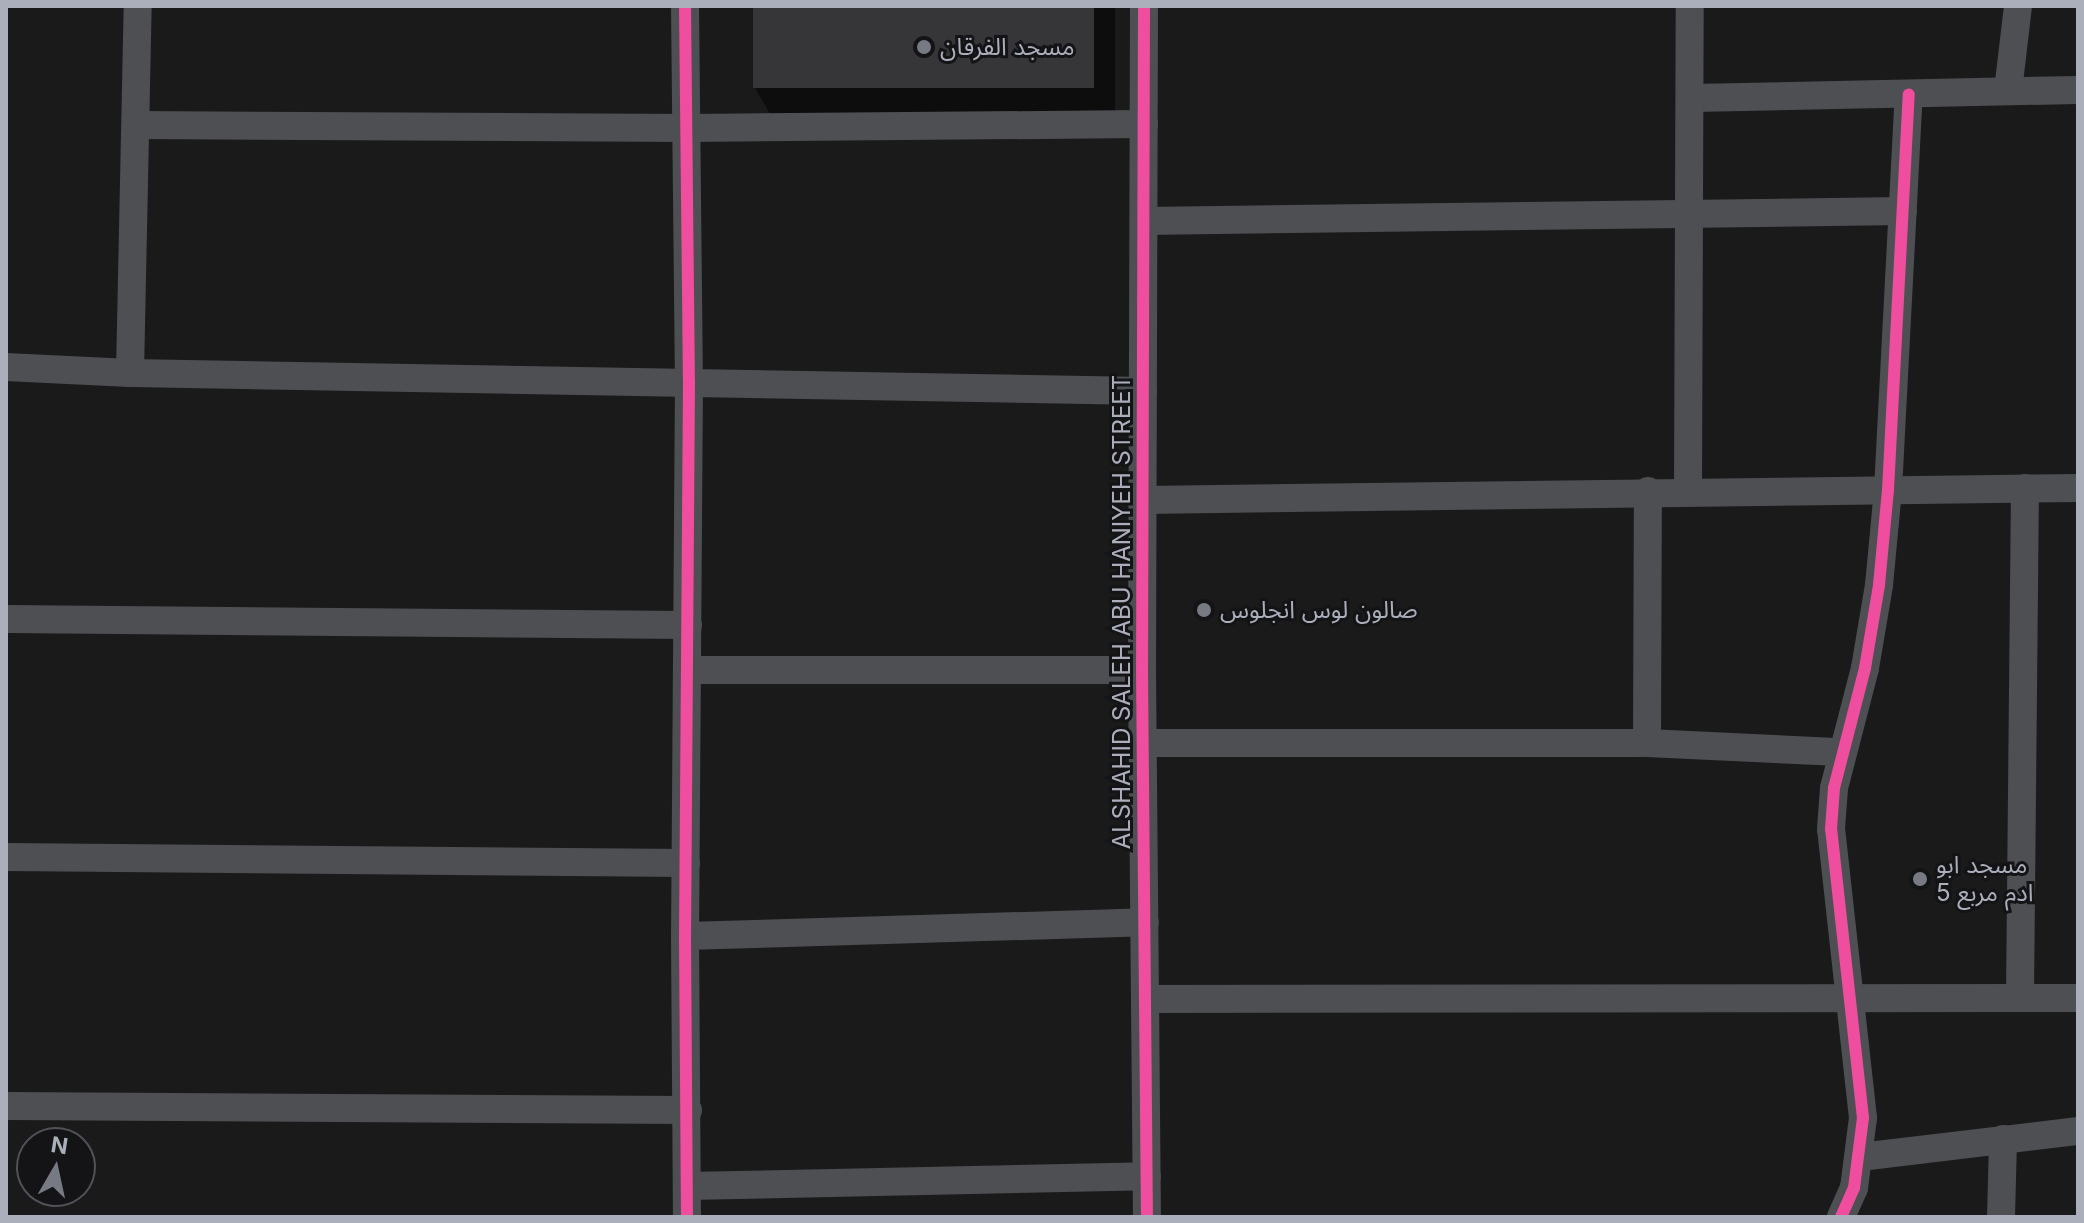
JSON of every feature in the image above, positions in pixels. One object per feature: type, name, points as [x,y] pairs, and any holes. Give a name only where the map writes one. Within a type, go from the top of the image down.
[{"type":"street","points":[[130,373],[138,6]]},
{"type":"street","points":[[685,6],[689,381],[685,936],[687,1217]]},
{"type":"street","name":"ALSHAHID SALEH ABU HANIYEH STREET","points":[[1144,6],[1142,670],[1147,1217]]},
{"type":"street","points":[[1688,491],[1690,6]]},
{"type":"street","points":[[2008,91],[2018,6]]},
{"type":"street","points":[[1692,98],[2078,90]]},
{"type":"street","points":[[1841,1217],[1854,1188],[1863,1118],[1831,829],[1841,752],[1865,668],[1888,490],[1909,95]]},
{"type":"street","points":[[137,125],[687,128],[1144,124]]},
{"type":"street","points":[[1144,221],[1903,211]]},
{"type":"street","points":[[6,367],[130,373],[1143,391]]},
{"type":"street","points":[[2020,997],[2025,488]]},
{"type":"street","points":[[1143,500],[1648,491],[2078,488]]},
{"type":"street","points":[[1647,743],[1648,491]]},
{"type":"street","points":[[6,619],[688,625]]},
{"type":"street","points":[[688,670],[1142,670]]},
{"type":"street","points":[[1143,743],[1647,743],[1841,752]]},
{"type":"street","points":[[6,857],[686,863]]},
{"type":"street","points":[[685,936],[1145,922]]},
{"type":"street","points":[[1146,999],[2078,998]]},
{"type":"street","points":[[6,1106],[688,1110]]},
{"type":"street","points":[[1860,1157],[2078,1131]]},
{"type":"street","points":[[2001,1217],[2003,1139]]},
{"type":"street","points":[[687,1186],[1147,1176]]},
{"type":"building","name":"مسجد الفرقان","points":[[753,6],[1094,6],[1094,88],[753,88]]},
{"type":"cycle path","points":[[685,6],[689,381],[685,936],[687,1217]]},
{"type":"cycle path","points":[[1144,6],[1142,670],[1147,1217]]},
{"type":"cycle path","points":[[1841,1217],[1854,1188],[1863,1118],[1831,829],[1834,788],[1865,668],[1879,585],[1888,490],[1909,95]]},
{"type":"place","name":"مسجد الفرقان","points":[[924,47]]},
{"type":"place","name":"صالون لوس انجلوس","points":[[1204,610]]},
{"type":"place","name":"مسجد ابو ادم مربع 5","points":[[1920,879]]}]
